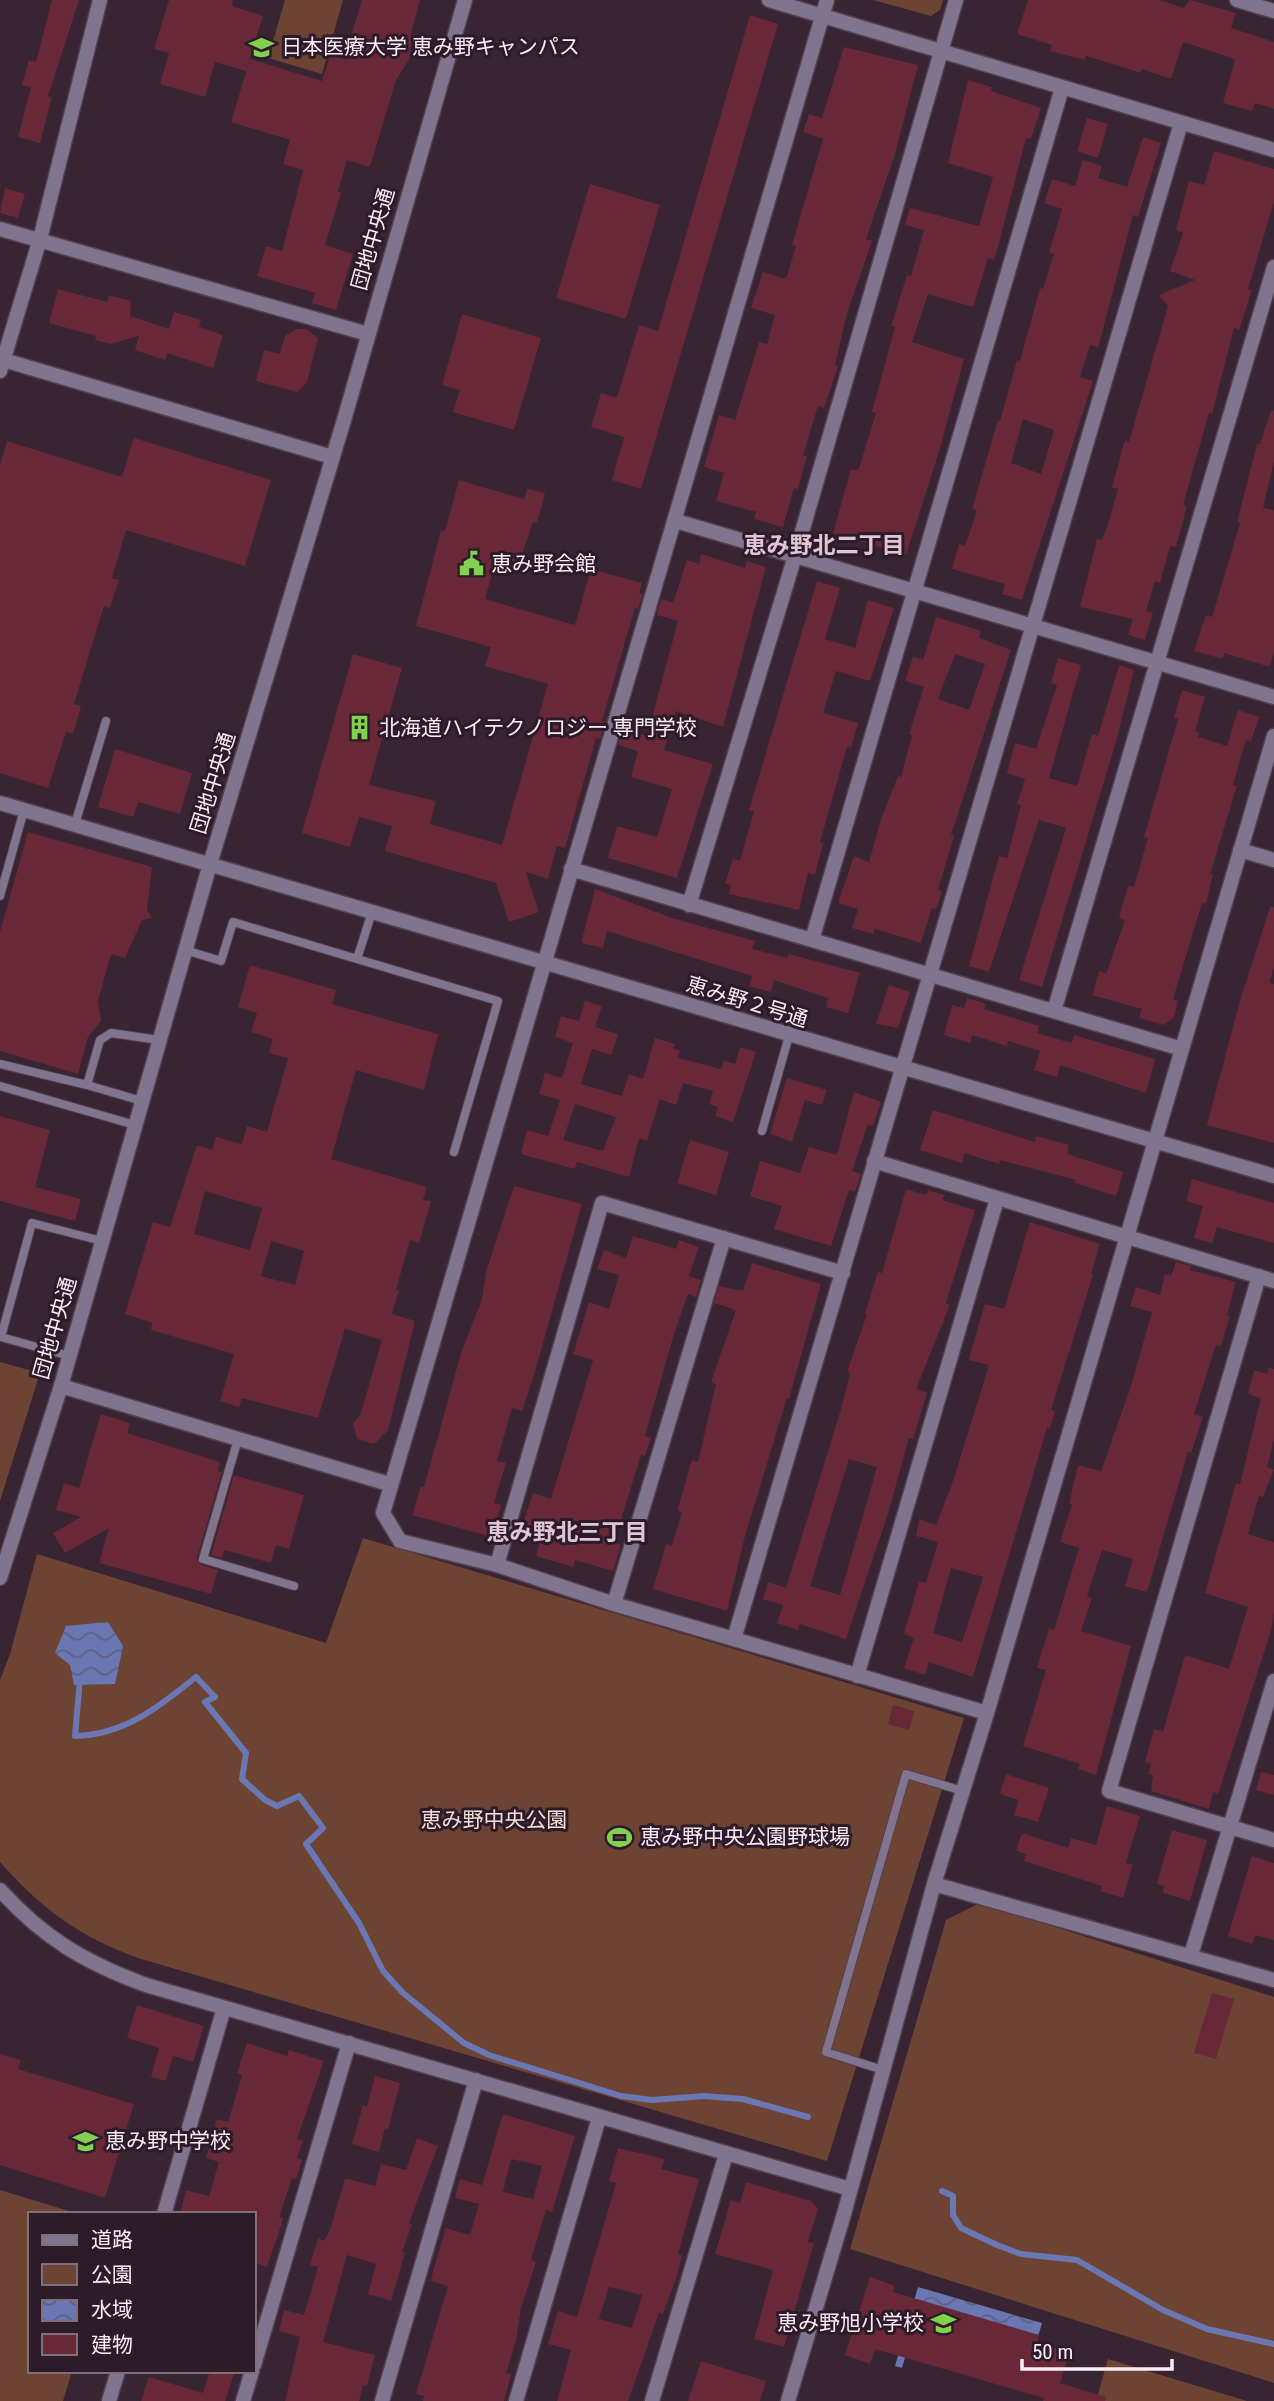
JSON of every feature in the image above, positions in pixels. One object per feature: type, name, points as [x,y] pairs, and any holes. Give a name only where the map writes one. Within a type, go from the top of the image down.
[{"type":"street","points":[[100,0],[40,239],[1,363],[332,457]]},
{"type":"street","name":"団地中央通","points":[[0,1578],[61,1385],[210,864],[465,0]]},
{"type":"street","points":[[769,0],[1274,150]]},
{"type":"street","points":[[827,0],[676,521],[389,1484],[383,1513],[400,1541],[497,1565],[614,1604],[987,1713]]},
{"type":"street","points":[[688,905],[795,556],[956,0]]},
{"type":"street","points":[[1237,0],[1274,11]]},
{"type":"street","points":[[811,940],[1062,88]]},
{"type":"street","points":[[734,1639],[1181,123]]},
{"type":"street","points":[[0,229],[368,334]]},
{"type":"street","points":[[1054,1011],[1274,267]]},
{"type":"street","points":[[676,521],[1274,697]]},
{"type":"street","points":[[788,2401],[850,2189],[933,1884],[987,1713],[1274,736]]},
{"type":"street","name":"恵み野２号通","points":[[0,803],[903,1070],[1274,1176]]},
{"type":"street","points":[[1240,850],[1274,860]]},
{"type":"street","points":[[571,869],[1182,1049]]},
{"type":"street","points":[[874,1161],[1274,1281]]},
{"type":"street","points":[[857,1676],[998,1199]]},
{"type":"street","points":[[497,1565],[602,1203],[843,1273]]},
{"type":"street","points":[[614,1604],[724,1238]]},
{"type":"street","points":[[1259,1276],[1109,1791],[1274,1840]]},
{"type":"street","points":[[61,1385],[389,1484]]},
{"type":"street","points":[[1191,1955],[1232,1827],[1274,1681]]},
{"type":"street","points":[[933,1884],[1274,1980]]},
{"type":"street","points":[[0,1889],[34,1925],[85,1961],[146,1985],[850,2189]]},
{"type":"street","points":[[165,2212],[224,2008]]},
{"type":"street","points":[[256,2358],[349,2043]]},
{"type":"street","points":[[382,2401],[476,2080]]},
{"type":"street","points":[[516,2401],[599,2118]]},
{"type":"street","points":[[652,2401],[726,2154]]},
{"type":"street","points":[[109,2401],[117,2373]]},
{"type":"street","points":[[243,2401],[251,2373]]},
{"type":"lane","points":[[75,824],[106,720]]},
{"type":"lane","points":[[0,897],[24,810]]},
{"type":"lane","points":[[357,959],[372,912]]},
{"type":"lane","points":[[185,950],[221,961],[233,922],[498,1001],[454,1152]]},
{"type":"lane","points":[[87,1085],[100,1040],[111,1033],[159,1040]]},
{"type":"lane","points":[[762,1131],[789,1036]]},
{"type":"lane","points":[[0,1063],[142,1101]]},
{"type":"lane","points":[[0,1086],[135,1125]]},
{"type":"lane","points":[[69,1356],[1,1337],[32,1223],[102,1241]]},
{"type":"lane","points":[[238,1439],[203,1559],[294,1586]]},
{"type":"lane","points":[[883,2070],[826,2052],[906,1774],[963,1791]]},
{"type":"green space","points":[[285,0],[343,0],[322,74],[268,58]]},
{"type":"green space","points":[[873,0],[943,0],[940,10],[931,16]]},
{"type":"green space","points":[[0,1362],[40,1373],[0,1501]]},
{"type":"green space","name":"恵み野中央公園","points":[[363,1538],[964,1718],[827,2161],[138,1958],[79,1931],[63,1920],[31,1894],[0,1862],[0,1680],[10,1654],[37,1554],[326,1643]]},
{"type":"green space","points":[[980,1903],[1274,1997],[1274,2383],[850,2249],[946,1920]]},
{"type":"green space","points":[[0,2190],[72,2212],[28,2212],[28,2373],[71,2373],[63,2401],[0,2401]]},
{"type":"green space","points":[[1108,2359],[1247,2401],[1096,2401]]},
{"type":"water","points":[[108,1622],[123,1646],[115,1684],[74,1685],[70,1665],[55,1653],[66,1626]]},
{"type":"water","points":[[918,2287],[1042,2323],[1024,2385],[907,2351],[902,2368],[895,2366]]},
{"type":"building","points":[[52,0],[79,0],[48,96],[52,97],[40,143],[18,137],[31,87],[22,85],[29,60],[36,62]]},
{"type":"building","points":[[169,0],[233,0],[232,6],[263,16],[246,71],[215,62],[205,97],[160,84],[169,53],[154,49]]},
{"type":"building","points":[[362,0],[420,0],[412,29],[410,58],[396,80],[370,167],[347,160],[338,192],[341,193],[325,245],[353,254],[336,310],[312,303],[315,293],[257,276],[266,246],[282,251],[303,170],[283,164],[290,140],[231,122],[250,59],[322,81],[330,55],[344,59]]},
{"type":"building","points":[[1028,0],[1159,0],[1184,8],[1190,0],[1236,13],[1231,28],[1274,42],[1274,109],[1255,103],[1252,111],[1223,103],[1235,59],[1183,42],[1171,79],[1086,56],[1085,60],[1050,51],[1052,45],[1017,34]]},
{"type":"building","points":[[750,15],[778,24],[641,489],[612,480],[624,437],[591,427],[601,393],[617,398],[639,325],[658,331]]},
{"type":"building","points":[[844,47],[918,65],[895,154],[866,239],[872,241],[847,313],[835,365],[838,366],[824,408],[818,406],[803,455],[807,456],[798,489],[794,488],[783,527],[754,519],[756,512],[716,501],[724,473],[704,467],[719,415],[735,420],[759,342],[767,344],[775,315],[751,308],[763,272],[786,279],[796,246],[792,245],[823,139],[803,132],[809,114],[822,118]]},
{"type":"building","points":[[968,80],[1041,108],[1031,139],[1026,138],[994,260],[988,258],[973,307],[928,294],[912,342],[964,359],[939,452],[906,555],[833,533],[851,469],[858,471],[876,413],[872,412],[895,327],[891,326],[907,275],[911,276],[924,230],[905,225],[910,208],[979,226],[993,177],[948,163]]},
{"type":"building","points":[[1087,118],[1108,124],[1098,158],[1077,151]]},
{"type":"building","points":[[1143,137],[1161,143],[1138,217],[1133,215],[1098,348],[1090,345],[1080,377],[1093,381],[1022,600],[1002,594],[1005,584],[952,569],[959,544],[965,546],[977,511],[972,509],[998,420],[1000,421],[1017,360],[1020,361],[1040,288],[1043,289],[1054,254],[1049,252],[1062,209],[1044,203],[1052,179],[1075,186],[1083,160],[1102,166],[1098,178],[1127,187]],"holes":[[[1023,419],[1054,430],[1041,474],[1011,463]]]},
{"type":"building","points":[[1214,151],[1274,169],[1274,202],[1248,289],[1252,290],[1239,330],[1234,328],[1212,414],[1209,413],[1183,505],[1187,506],[1176,547],[1170,546],[1160,583],[1155,581],[1146,611],[1153,613],[1145,640],[1128,635],[1133,619],[1080,607],[1097,539],[1102,540],[1118,489],[1112,487],[1125,440],[1129,442],[1168,306],[1159,295],[1195,280],[1170,271],[1183,233],[1176,230],[1189,181],[1204,185]]},
{"type":"building","points":[[590,184],[660,205],[626,319],[556,298]]},
{"type":"building","points":[[5,188],[25,194],[18,218],[0,213]]},
{"type":"building","points":[[58,289],[107,302],[109,295],[131,301],[130,316],[169,329],[174,312],[201,320],[199,327],[223,335],[213,368],[167,353],[165,360],[135,350],[139,336],[110,344],[95,340],[96,336],[49,323]]},
{"type":"building","points":[[462,314],[541,338],[514,430],[453,412],[460,390],[442,385]]},
{"type":"building","points":[[296,329],[306,329],[318,338],[307,382],[297,392],[256,381],[264,350],[280,354],[285,336]]},
{"type":"building","points":[[1271,410],[1274,411],[1274,462],[1263,508],[1274,510],[1274,652],[1270,667],[1224,653],[1223,659],[1194,651],[1206,615],[1212,617],[1240,523],[1237,522],[1257,444],[1260,444]]},
{"type":"building","points":[[134,438],[271,480],[245,566],[126,530],[112,578],[119,580],[110,608],[104,606],[74,704],[81,706],[73,734],[66,732],[48,788],[0,773],[0,465],[7,441],[122,477]]},
{"type":"building","points":[[459,480],[524,499],[527,489],[545,493],[537,523],[533,522],[519,563],[497,556],[485,599],[575,625],[591,569],[642,583],[639,593],[643,594],[638,609],[635,608],[602,721],[605,722],[600,739],[596,738],[565,848],[557,846],[548,879],[526,872],[539,912],[509,922],[496,883],[385,851],[392,826],[359,817],[350,847],[302,833],[353,654],[402,668],[369,785],[436,801],[430,824],[502,845],[548,684],[485,666],[491,647],[416,626],[441,530],[445,531]]},
{"type":"building","points":[[701,554],[745,568],[747,561],[766,567],[723,727],[676,711],[664,750],[713,764],[677,878],[608,858],[617,826],[657,837],[672,789],[631,777],[638,751],[618,745],[623,728],[647,736],[678,621],[657,615],[661,599],[673,603],[687,560],[699,564]]},
{"type":"building","points":[[817,581],[840,588],[825,639],[855,648],[868,600],[894,608],[870,681],[836,671],[823,713],[858,723],[851,748],[847,747],[820,842],[823,843],[815,875],[808,873],[799,910],[729,894],[731,885],[725,884],[733,859],[740,861],[754,811],[749,810]]},
{"type":"building","points":[[936,617],[981,631],[979,638],[1011,650],[951,835],[954,836],[938,890],[942,891],[936,909],[932,908],[921,943],[875,929],[873,934],[852,928],[858,909],[838,903],[854,856],[869,862],[881,819],[898,776],[901,777],[912,735],[909,734],[924,687],[905,681],[913,657],[923,660]],"holes":[[[955,654],[985,664],[969,710],[938,699]]]},
{"type":"building","points":[[1058,658],[1081,665],[1049,778],[1077,786],[1092,734],[1098,736],[1119,665],[1134,670],[1116,742],[1042,987],[1019,980],[1066,828],[1039,820],[989,972],[969,966],[999,856],[1007,858],[1021,805],[1017,804],[1025,779],[1007,773],[1015,743],[1036,749],[1057,685],[1051,683]]},
{"type":"building","points":[[1182,690],[1205,697],[1195,731],[1199,732],[1198,737],[1227,746],[1238,710],[1259,717],[1251,741],[1246,740],[1233,785],[1237,786],[1210,874],[1213,874],[1206,904],[1202,903],[1173,999],[1178,1001],[1174,1018],[1163,1025],[1139,1018],[1142,1009],[1092,995],[1099,971],[1106,974],[1125,920],[1119,918],[1128,885],[1134,887],[1148,838],[1144,837],[1178,719],[1174,718]]},
{"type":"building","points":[[115,749],[192,773],[180,814],[138,802],[133,817],[98,807]]},
{"type":"building","points":[[28,832],[152,867],[147,910],[152,918],[142,920],[125,958],[111,954],[98,1001],[101,1021],[88,1037],[78,1074],[0,1051],[0,932]]},
{"type":"building","points":[[595,889],[672,918],[755,941],[752,949],[787,958],[789,954],[860,973],[848,1013],[826,1007],[828,998],[774,980],[771,992],[749,986],[752,976],[607,931],[603,948],[581,943]]},
{"type":"building","points":[[1270,907],[1274,907],[1274,967],[1269,983],[1274,984],[1274,1143],[1207,1125],[1239,1004]]},
{"type":"building","points":[[250,965],[336,990],[332,1004],[438,1034],[424,1090],[356,1070],[331,1159],[427,1187],[423,1200],[431,1201],[419,1243],[410,1240],[396,1290],[399,1290],[392,1314],[415,1321],[388,1430],[374,1444],[357,1439],[353,1423],[360,1416],[382,1340],[345,1329],[318,1418],[242,1398],[239,1407],[220,1401],[234,1354],[151,1330],[152,1323],[125,1314],[153,1222],[170,1227],[197,1145],[212,1150],[216,1137],[242,1144],[247,1126],[267,1132],[288,1058],[269,1053],[273,1039],[251,1032],[257,1013],[238,1007]],"holes":[[[205,1191],[262,1208],[250,1250],[194,1234]],[[271,1241],[304,1251],[295,1285],[261,1276]]]},
{"type":"building","points":[[889,985],[910,992],[898,1028],[876,1024]]},
{"type":"building","points":[[967,998],[986,1004],[984,1009],[1039,1026],[1037,1033],[1071,1043],[1074,1035],[1155,1059],[1146,1093],[1060,1065],[1057,1077],[1034,1070],[1040,1051],[1008,1041],[1007,1046],[972,1035],[970,1043],[944,1035],[952,1005],[964,1008]]},
{"type":"building","points":[[585,1001],[602,1006],[595,1027],[618,1034],[611,1055],[592,1049],[581,1084],[622,1096],[629,1074],[643,1079],[655,1038],[675,1044],[673,1049],[680,1050],[678,1058],[721,1069],[724,1061],[735,1064],[740,1047],[756,1052],[733,1122],[715,1116],[718,1107],[709,1104],[713,1091],[683,1083],[676,1105],[660,1099],[647,1141],[639,1138],[629,1177],[577,1162],[575,1169],[521,1154],[527,1130],[548,1136],[560,1100],[539,1094],[545,1073],[562,1078],[573,1043],[555,1037],[561,1016],[579,1021]],"holes":[[[575,1104],[616,1117],[603,1151],[563,1140]]]},
{"type":"building","points":[[787,1078],[827,1090],[822,1105],[805,1100],[792,1142],[770,1134]]},
{"type":"building","points":[[854,1092],[881,1102],[873,1126],[868,1124],[852,1171],[861,1174],[855,1192],[849,1190],[831,1246],[774,1229],[782,1206],[750,1196],[760,1161],[800,1173],[809,1147],[837,1155]]},
{"type":"building","points":[[933,1110],[1035,1142],[1036,1136],[1069,1145],[1067,1154],[1123,1172],[1116,1196],[1075,1183],[1076,1180],[1000,1160],[999,1164],[965,1153],[962,1163],[920,1150]]},
{"type":"building","points":[[0,1116],[50,1130],[35,1187],[81,1199],[75,1221],[0,1201]]},
{"type":"building","points":[[690,1140],[729,1152],[716,1195],[677,1183]]},
{"type":"building","points":[[1192,1179],[1274,1203],[1274,1243],[1217,1227],[1212,1243],[1194,1238],[1203,1206],[1186,1201]]},
{"type":"building","points":[[514,1186],[582,1204],[533,1379],[522,1411],[512,1408],[497,1461],[506,1463],[494,1503],[501,1505],[492,1537],[412,1515],[421,1486],[424,1487],[461,1353],[482,1299],[486,1272]]},
{"type":"building","points":[[906,1189],[926,1195],[928,1190],[944,1195],[942,1200],[975,1210],[946,1303],[950,1305],[916,1389],[927,1393],[913,1439],[909,1438],[888,1514],[846,1639],[800,1624],[798,1630],[777,1623],[783,1605],[763,1599],[768,1582],[786,1588],[841,1409],[850,1373],[847,1372],[878,1272],[882,1273]],"holes":[[[849,1459],[877,1467],[840,1595],[810,1586]]]},
{"type":"building","points":[[1030,1222],[1100,1244],[1051,1410],[1055,1411],[1050,1429],[1047,1428],[973,1677],[929,1662],[925,1675],[904,1668],[914,1638],[904,1634],[919,1581],[926,1583],[938,1542],[916,1536],[919,1519],[936,1525],[953,1481],[989,1365],[969,1360],[985,1304],[1004,1309]],"holes":[[[951,1568],[983,1577],[962,1642],[933,1633]]]},
{"type":"building","points":[[633,1236],[676,1249],[679,1240],[699,1247],[689,1276],[701,1280],[696,1297],[688,1294],[674,1334],[645,1436],[651,1438],[645,1456],[641,1455],[614,1542],[621,1545],[613,1571],[575,1560],[573,1567],[536,1556],[543,1531],[523,1523],[533,1493],[551,1499],[593,1360],[573,1354],[589,1302],[609,1309],[619,1275],[597,1269],[604,1250],[626,1258]]},
{"type":"building","points":[[1176,1262],[1191,1266],[1190,1270],[1236,1282],[1221,1346],[1216,1345],[1194,1414],[1203,1417],[1191,1453],[1188,1452],[1147,1592],[1125,1586],[1133,1559],[1102,1550],[1087,1596],[1092,1598],[1081,1631],[1131,1646],[1096,1775],[1078,1769],[1080,1764],[1023,1746],[1046,1670],[1037,1668],[1049,1628],[1054,1630],[1079,1548],[1060,1542],[1072,1505],[1069,1504],[1078,1465],[1101,1471],[1131,1386],[1152,1312],[1130,1306],[1136,1287],[1160,1295],[1165,1274],[1171,1276]]},
{"type":"building","points":[[752,1263],[821,1284],[789,1399],[787,1398],[745,1536],[727,1611],[653,1589],[666,1544],[672,1546],[682,1512],[677,1511],[692,1460],[698,1462],[716,1384],[711,1382],[736,1310],[714,1303],[719,1286],[743,1291]]},
{"type":"building","points":[[1269,1368],[1274,1369],[1274,1439],[1267,1467],[1274,1470],[1263,1497],[1259,1496],[1248,1534],[1274,1542],[1274,1612],[1271,1631],[1218,1794],[1213,1792],[1209,1809],[1151,1791],[1153,1775],[1148,1774],[1151,1764],[1145,1762],[1154,1729],[1163,1732],[1185,1655],[1229,1669],[1248,1607],[1205,1593],[1236,1483],[1240,1484],[1261,1398],[1248,1394],[1254,1370],[1267,1374]]},
{"type":"building","points":[[101,1414],[130,1423],[127,1433],[220,1462],[218,1471],[222,1472],[197,1558],[201,1565],[218,1570],[211,1594],[99,1563],[109,1528],[65,1553],[53,1533],[81,1517],[56,1510],[64,1483],[79,1488]]},
{"type":"building","points":[[234,1475],[304,1495],[289,1549],[276,1545],[271,1563],[224,1550],[222,1558],[211,1555]]},
{"type":"building","points":[[893,1705],[914,1711],[909,1730],[888,1724]]},
{"type":"building","points":[[1261,1772],[1274,1775],[1274,1795],[1256,1790]]},
{"type":"building","points":[[1006,1774],[1049,1788],[1038,1822],[1014,1815],[1019,1800],[1000,1794]]},
{"type":"building","points":[[1107,1806],[1140,1816],[1126,1863],[1133,1865],[1123,1898],[1100,1891],[1102,1886],[1024,1861],[1026,1854],[1016,1851],[1022,1833],[1068,1848],[1071,1838],[1096,1845]]},
{"type":"building","points":[[1172,1830],[1207,1840],[1190,1901],[1163,1893],[1164,1886],[1157,1884]]},
{"type":"building","points":[[1252,1856],[1274,1863],[1274,1940],[1255,1935],[1252,1944],[1228,1936]]},
{"type":"building","points":[[1212,1993],[1234,1999],[1216,2059],[1194,2053]]},
{"type":"building","points":[[137,2005],[204,2026],[193,2062],[173,2056],[166,2081],[151,2077],[159,2048],[127,2038]]},
{"type":"building","points":[[247,2043],[287,2056],[289,2050],[324,2061],[297,2139],[303,2141],[297,2158],[302,2160],[296,2179],[292,2178],[279,2217],[283,2218],[267,2267],[256,2263],[256,2212],[180,2212],[186,2190],[209,2196],[219,2162],[206,2158],[217,2119],[228,2122],[242,2075],[237,2073]]},
{"type":"building","points":[[0,2054],[21,2060],[18,2069],[134,2104],[105,2198],[0,2165]]},
{"type":"building","points":[[375,2076],[400,2083],[388,2130],[385,2128],[379,2152],[352,2144],[363,2105],[367,2107]]},
{"type":"building","points":[[503,2114],[575,2136],[552,2212],[546,2210],[531,2260],[536,2262],[521,2308],[516,2341],[506,2373],[511,2374],[504,2401],[423,2401],[424,2396],[416,2394],[448,2286],[431,2281],[433,2271],[446,2228],[470,2235],[479,2204],[455,2198],[460,2179],[482,2185]],"holes":[[[511,2159],[542,2166],[533,2199],[503,2192]]]},
{"type":"building","points":[[417,2138],[438,2146],[409,2223],[412,2224],[402,2252],[405,2253],[391,2301],[368,2294],[376,2264],[347,2255],[323,2342],[375,2355],[367,2386],[363,2385],[359,2401],[285,2401],[300,2337],[279,2331],[284,2310],[304,2315],[318,2267],[310,2265],[318,2238],[324,2241],[330,2230],[345,2178],[375,2186],[381,2164],[406,2170]]},
{"type":"building","points":[[618,2148],[665,2159],[661,2169],[699,2179],[678,2254],[682,2255],[677,2276],[663,2314],[659,2313],[628,2401],[557,2401],[571,2350],[548,2344],[558,2311],[577,2317],[616,2183],[609,2181]],"holes":[[[609,2287],[642,2295],[632,2328],[599,2319]]]},
{"type":"building","points":[[746,2182],[811,2201],[818,2209],[808,2242],[814,2243],[784,2347],[754,2339],[773,2270],[715,2254],[731,2200],[740,2203]]},
{"type":"building","points":[[870,2277],[895,2286],[893,2292],[1039,2335],[1036,2343],[1070,2352],[1060,2383],[1106,2397],[1105,2401],[1043,2401],[1044,2398],[875,2349],[870,2364],[845,2355]]},
{"type":"building","points":[[701,2361],[766,2381],[760,2401],[688,2401]]},
{"type":"building","points":[[209,2373],[234,2373],[225,2401],[141,2401],[149,2377],[203,2393]]},
{"type":"waterway","points":[[80,1679],[75,1736],[109,1731],[125,1725],[154,1709],[196,1677],[215,1697],[205,1702],[246,1753],[242,1779],[265,1800],[277,1806],[299,1796],[323,1828],[306,1844],[359,1923],[383,1971],[403,1993],[464,2043],[489,2055],[621,2096],[652,2100],[704,2096],[743,2099],[808,2117]]},
{"type":"waterway","points":[[942,2191],[953,2196],[953,2215],[961,2228],[997,2245],[1021,2254],[1077,2260],[1163,2310],[1207,2329],[1274,2344]]},
{"type":"place","name":"日本医療大学 恵み野キャンパス","points":[[261,47]]},
{"type":"place","name":"恵み野会館","points":[[471,564]]},
{"type":"place","name":"北海道ハイテクノロジー 専門学校","points":[[359,728]]},
{"type":"place","name":"恵み野中央公園野球場","points":[[620,1837]]},
{"type":"place","name":"恵み野中学校","points":[[85,2141]]},
{"type":"place","name":"恵み野旭小学校","points":[[944,2323]]},
{"type":"district","name":"恵み野北二丁目","points":[[824,545]]},
{"type":"district","name":"恵み野北三丁目","points":[[567,1532]]}]
